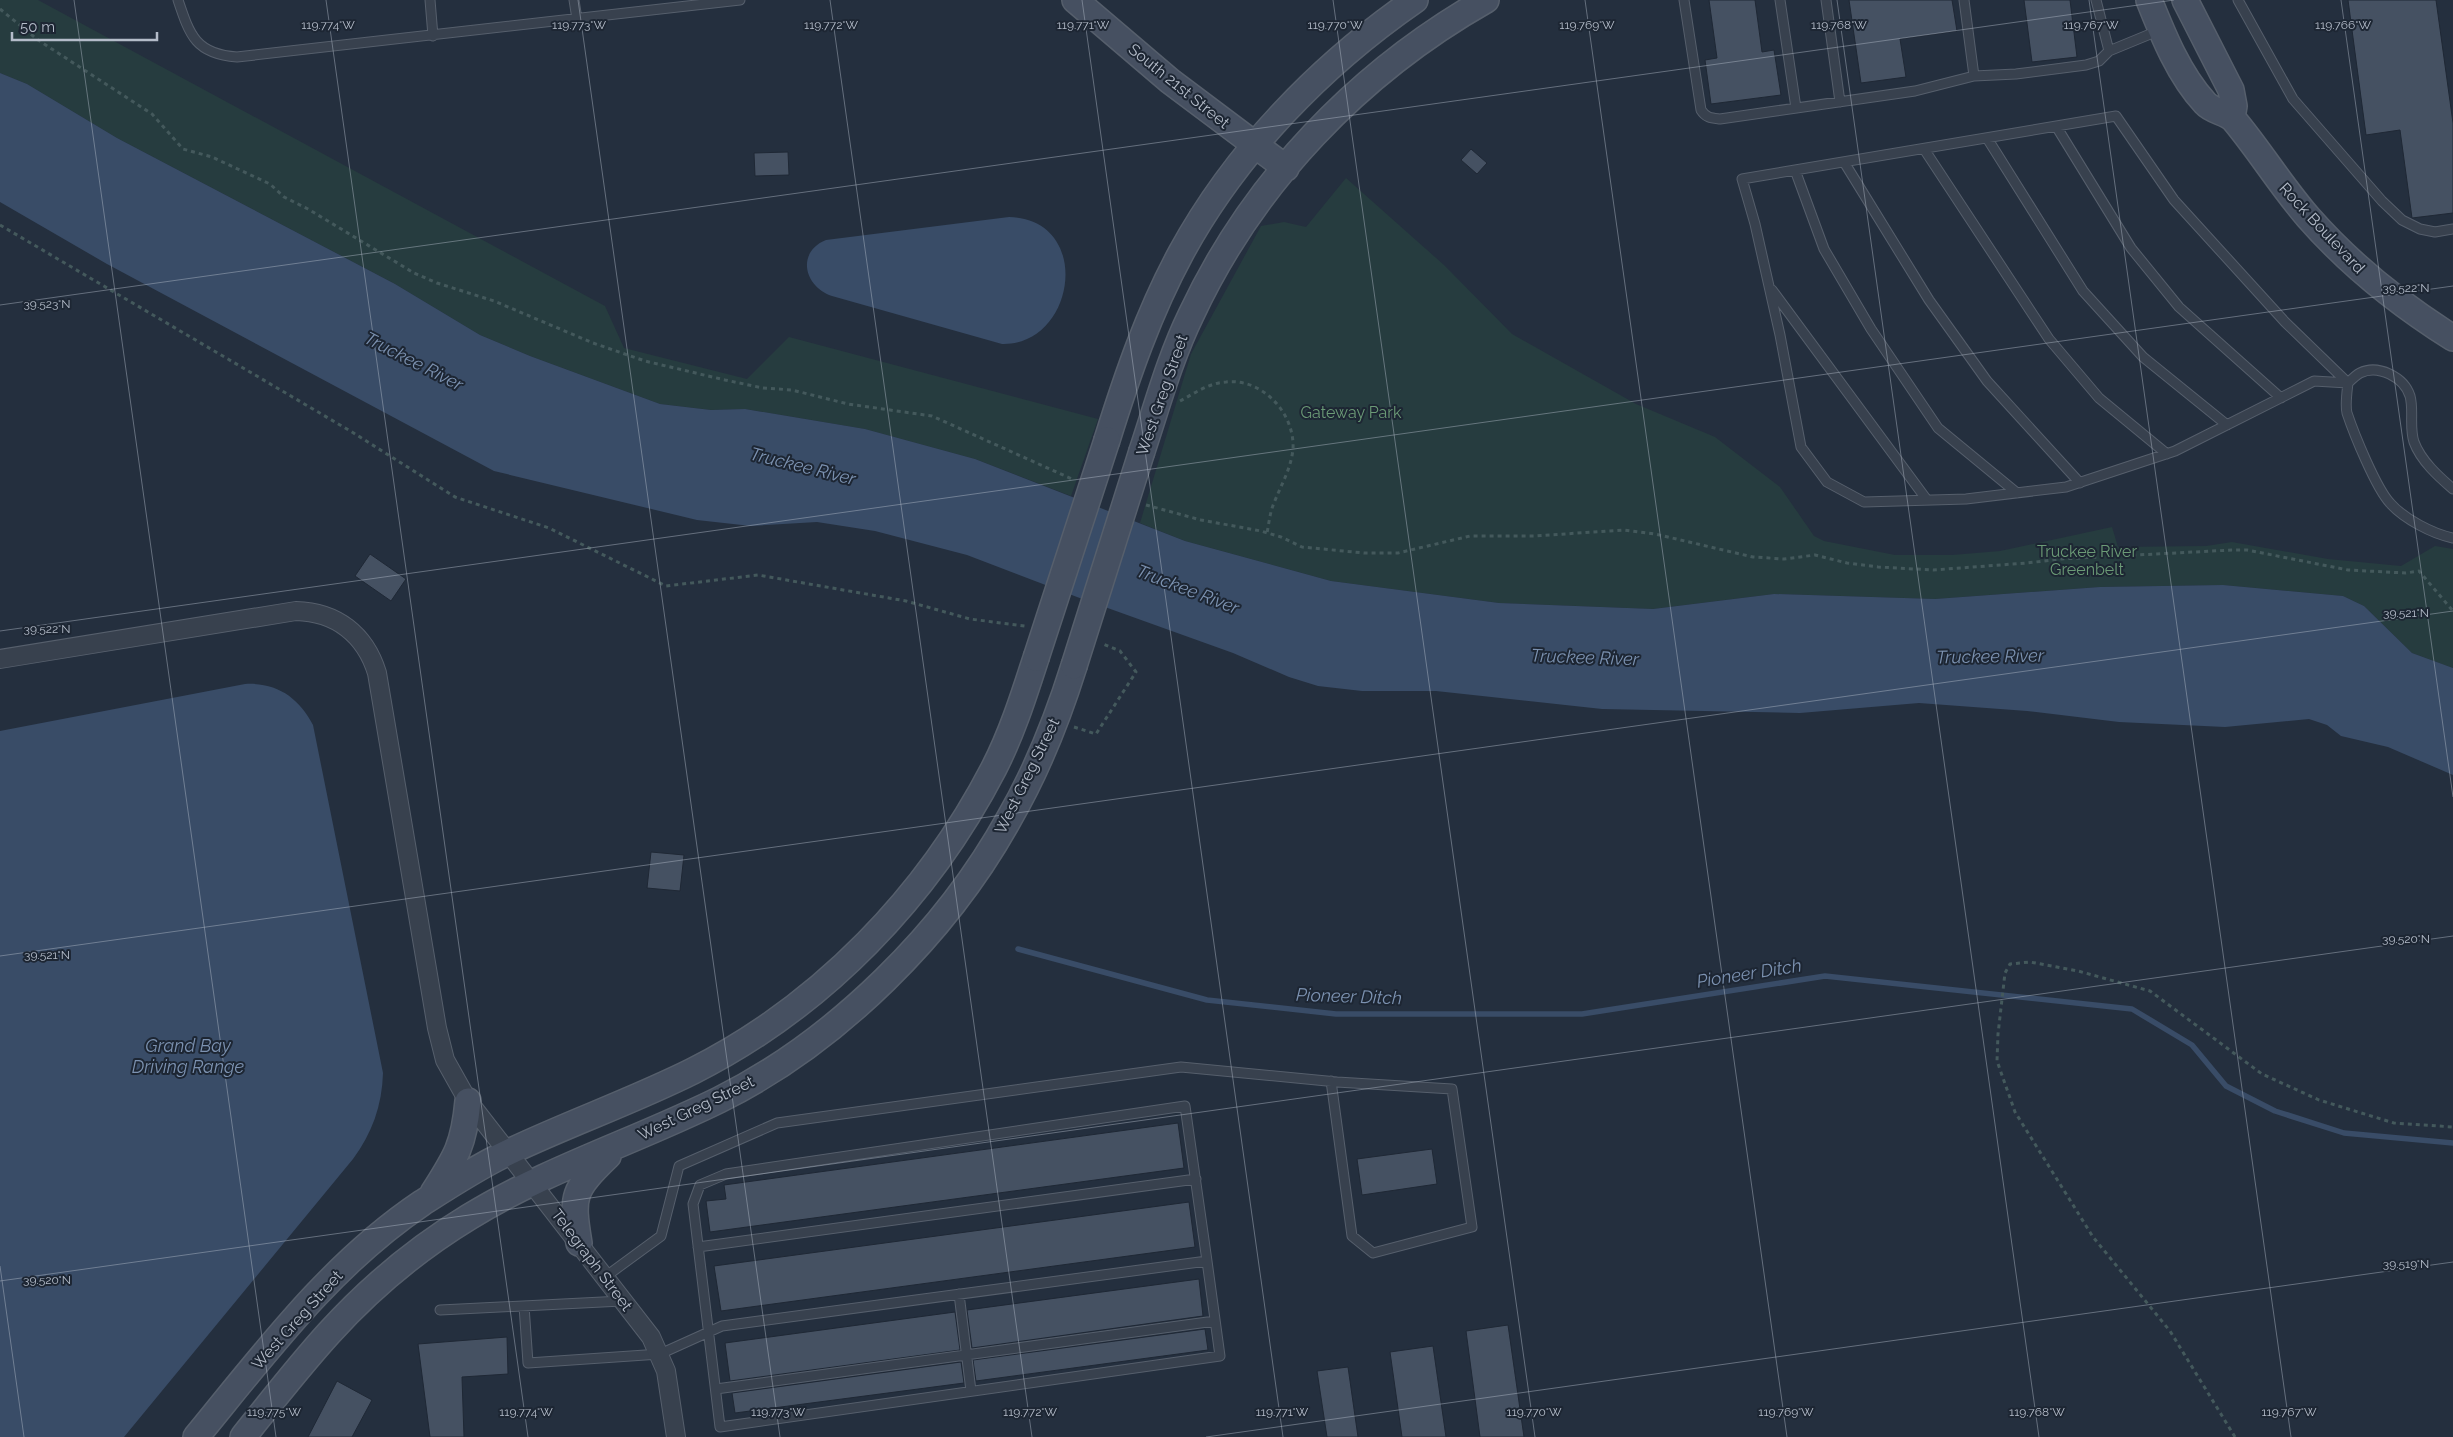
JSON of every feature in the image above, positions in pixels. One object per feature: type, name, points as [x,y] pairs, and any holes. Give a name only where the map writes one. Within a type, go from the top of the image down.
[{"type":"main road","name":"South 21st Street","points":[[1075,0],[1170,80],[1286,168]]},
{"type":"main road","name":"West Greg Street","points":[[196,1437],[309,1301],[392,1225],[429,1199],[508,1153],[692,1072],[733,1049],[767,1027],[838,971],[898,910],[956,834],[986,781],[1009,734],[1036,658],[1137,349],[1165,285],[1201,220],[1255,146],[1285,111],[1333,64],[1368,35],[1416,0]]},
{"type":"main road","name":"West Greg Street","points":[[243,1437],[328,1334],[376,1287],[424,1248],[467,1218],[531,1182],[722,1098],[789,1058],[860,1001],[903,960],[950,906],[985,859],[1011,817],[1053,724],[1074,666],[1142,451],[1176,351],[1206,284],[1246,218],[1310,138],[1372,79],[1431,34],[1486,0]]},
{"type":"main road","name":"Rock Boulevard","points":[[2149,0],[2194,90],[2207,105],[2232,118],[2285,190],[2348,259],[2393,298],[2453,338]]},
{"type":"main road","points":[[2185,0],[2231,90],[2234,106],[2232,118]]},
{"type":"main road","points":[[429,1199],[461,1146],[466,1130],[468,1101]]},
{"type":"main road","points":[[579,1243],[574,1211],[577,1191],[585,1178],[622,1143]]},
{"type":"street","name":"Telegraph Street","points":[[0,659],[296,611],[322,614],[335,619],[357,636],[373,660],[377,673],[440,1044],[451,1075],[468,1101],[651,1338],[660,1354],[666,1371],[676,1437]]},
{"type":"lane","points":[[178,0],[187,28],[197,44],[223,56],[237,58],[740,0]]},
{"type":"lane","points":[[430,0],[433,36]]},
{"type":"lane","points":[[574,0],[577,18]]},
{"type":"lane","points":[[1684,0],[1702,110],[1704,115],[1720,119],[1915,91],[1974,76],[2024,73],[2086,65],[2099,61],[2109,51],[2162,29]]},
{"type":"lane","points":[[1780,0],[1796,108]]},
{"type":"lane","points":[[1826,0],[1840,102]]},
{"type":"lane","points":[[1964,0],[1974,76]]},
{"type":"lane","points":[[2096,0],[2109,51]]},
{"type":"lane","points":[[2238,0],[2293,99],[2382,201],[2402,220],[2420,229],[2434,232],[2453,229]]},
{"type":"lane","points":[[2453,489],[2435,474],[2414,443],[2410,396],[2403,384],[2389,373],[2373,370],[2359,373],[2348,383],[2314,381],[2167,454],[2066,487],[1966,499],[1864,502],[1827,482],[1801,447],[1769,286],[1742,179],[2116,116],[2174,200],[2279,315],[2348,383],[2347,412],[2371,472],[2389,503],[2407,517],[2445,537],[2453,538]]},
{"type":"lane","points":[[2056,126],[2131,248],[2179,307],[2281,398]]},
{"type":"lane","points":[[1987,138],[2083,291],[2143,358],[2227,425]]},
{"type":"lane","points":[[1924,149],[2048,339],[2099,398],[2167,454]]},
{"type":"lane","points":[[1844,162],[1929,300],[1987,381],[2080,483]]},
{"type":"lane","points":[[1795,170],[1824,249],[1871,329],[1938,428],[2017,493]]},
{"type":"lane","points":[[1769,286],[1927,500]]},
{"type":"lane","points":[[605,1277],[661,1236],[679,1166],[777,1123],[1181,1067],[1331,1081],[1452,1089],[1472,1227],[1374,1253],[1352,1236],[1331,1081]]},
{"type":"lane","points":[[1185,1106],[1196,1179],[1220,1356],[720,1427],[692,1204],[700,1185],[726,1174],[1185,1106]]},
{"type":"lane","points":[[698,1248],[1196,1179]]},
{"type":"lane","points":[[524,1306],[528,1363],[660,1354],[722,1326],[1206,1261]]},
{"type":"lane","points":[[959,1294],[972,1391]]},
{"type":"lane","points":[[440,1310],[623,1301]]},
{"type":"lane","points":[[716,1389],[1215,1321]]},
{"type":"path","points":[[0,226],[352,432],[455,497],[549,528],[666,586],[758,575],[906,601],[970,619],[1002,624]]},
{"type":"path","points":[[1175,403],[1207,386],[1227,382],[1250,385],[1267,394],[1278,404],[1288,423],[1293,446],[1290,465],[1273,504],[1267,533]]},
{"type":"path","points":[[2419,571],[2453,611]]},
{"type":"path","points":[[2235,1437],[2170,1331],[2093,1238],[2015,1112],[1997,1061],[2005,973],[2010,964],[2030,962],[2078,971],[2150,991],[2262,1074],[2311,1096],[2394,1123],[2453,1127]]},
{"type":"green space","points":[[0,0],[38,0],[605,306],[624,348],[747,379],[789,337],[1098,419],[1071,496],[975,459],[865,429],[745,409],[711,410],[660,404],[530,356],[480,335],[395,284],[117,138],[27,84],[0,73]]},
{"type":"green space","name":"Gateway Park","points":[[1346,178],[1444,265],[1512,334],[1636,404],[1715,437],[1780,487],[1814,536],[1824,541],[1895,555],[1952,555],[2000,551],[2112,527],[2118,547],[2206,546],[2232,542],[2328,559],[2401,566],[2435,546],[2453,549],[2453,668],[2412,653],[2364,606],[2343,596],[2223,585],[2100,587],[1935,599],[1774,594],[1653,609],[1499,603],[1331,581],[1185,541],[1140,523],[1191,354],[1261,226],[1284,222],[1306,227]]},
{"type":"water","name":"Truckee River","points":[[0,73],[27,84],[117,138],[395,284],[480,335],[530,356],[660,404],[711,410],[745,409],[865,429],[975,459],[1185,541],[1331,581],[1499,603],[1653,609],[1774,594],[1935,599],[2100,587],[2223,585],[2343,596],[2364,606],[2412,653],[2453,668],[2453,775],[2388,747],[2341,736],[2327,725],[2309,719],[2225,727],[2119,722],[2027,711],[1919,703],[1800,713],[1602,709],[1436,691],[1362,691],[1318,686],[1289,677],[1233,653],[967,555],[875,531],[817,522],[751,526],[697,520],[494,471],[107,264],[0,202]]},
{"type":"water","points":[[1009,217],[1036,223],[1054,238],[1064,259],[1065,282],[1059,305],[1046,325],[1027,339],[1002,344],[832,296],[822,292],[815,285],[807,269],[810,253],[816,245],[826,240]]},
{"type":"water","name":"Grand Bay Driving Range","points":[[245,684],[267,686],[286,694],[301,707],[313,725],[383,1073],[381,1097],[375,1119],[366,1139],[353,1159],[124,1437],[0,1437],[0,731]]},
{"type":"building","points":[[1709,0],[1755,0],[1762,52],[1774,50],[1781,95],[1711,104],[1705,60],[1717,58]]},
{"type":"building","points":[[1849,0],[1952,0],[1957,31],[1900,39],[1906,77],[1861,83]]},
{"type":"building","points":[[2024,0],[2070,0],[2077,57],[2032,62]]},
{"type":"building","points":[[2348,0],[2436,0],[2453,123],[2453,213],[2412,218],[2400,130],[2366,135]]},
{"type":"building","points":[[1471,149],[1487,163],[1477,174],[1461,160]]},
{"type":"building","points":[[788,152],[789,175],[755,176],[754,153]]},
{"type":"building","points":[[370,554],[406,579],[391,601],[355,576]]},
{"type":"building","points":[[651,852],[684,855],[680,891],[647,888]]},
{"type":"building","points":[[1178,1123],[1184,1168],[710,1232],[706,1201],[726,1199],[724,1185]]},
{"type":"building","points":[[1432,1149],[1437,1184],[1362,1195],[1357,1159]]},
{"type":"building","points":[[1189,1202],[1195,1247],[721,1311],[714,1266]]},
{"type":"building","points":[[1199,1279],[1203,1316],[972,1348],[967,1310]]},
{"type":"building","points":[[955,1312],[960,1350],[730,1381],[725,1343]]},
{"type":"building","points":[[1508,1325],[1524,1437],[1480,1437],[1466,1331]]},
{"type":"building","points":[[1205,1329],[1208,1350],[976,1381],[973,1360]]},
{"type":"building","points":[[507,1337],[508,1374],[462,1377],[464,1437],[430,1437],[418,1344]]},
{"type":"building","points":[[1433,1346],[1446,1437],[1402,1437],[1390,1352]]},
{"type":"building","points":[[961,1362],[964,1383],[735,1413],[732,1393]]},
{"type":"building","points":[[1348,1367],[1358,1437],[1327,1437],[1317,1371]]},
{"type":"building","points":[[337,1381],[372,1400],[352,1437],[308,1437]]},
{"type":"waterway","name":"Pioneer Ditch","points":[[1018,949],[1207,1000],[1336,1014],[1582,1014],[1825,976],[2132,1009],[2192,1045],[2226,1086],[2275,1111],[2344,1133],[2453,1143]]},
{"type":"park label","name":"Truckee River Greenbelt","points":[[2087,560]]}]
